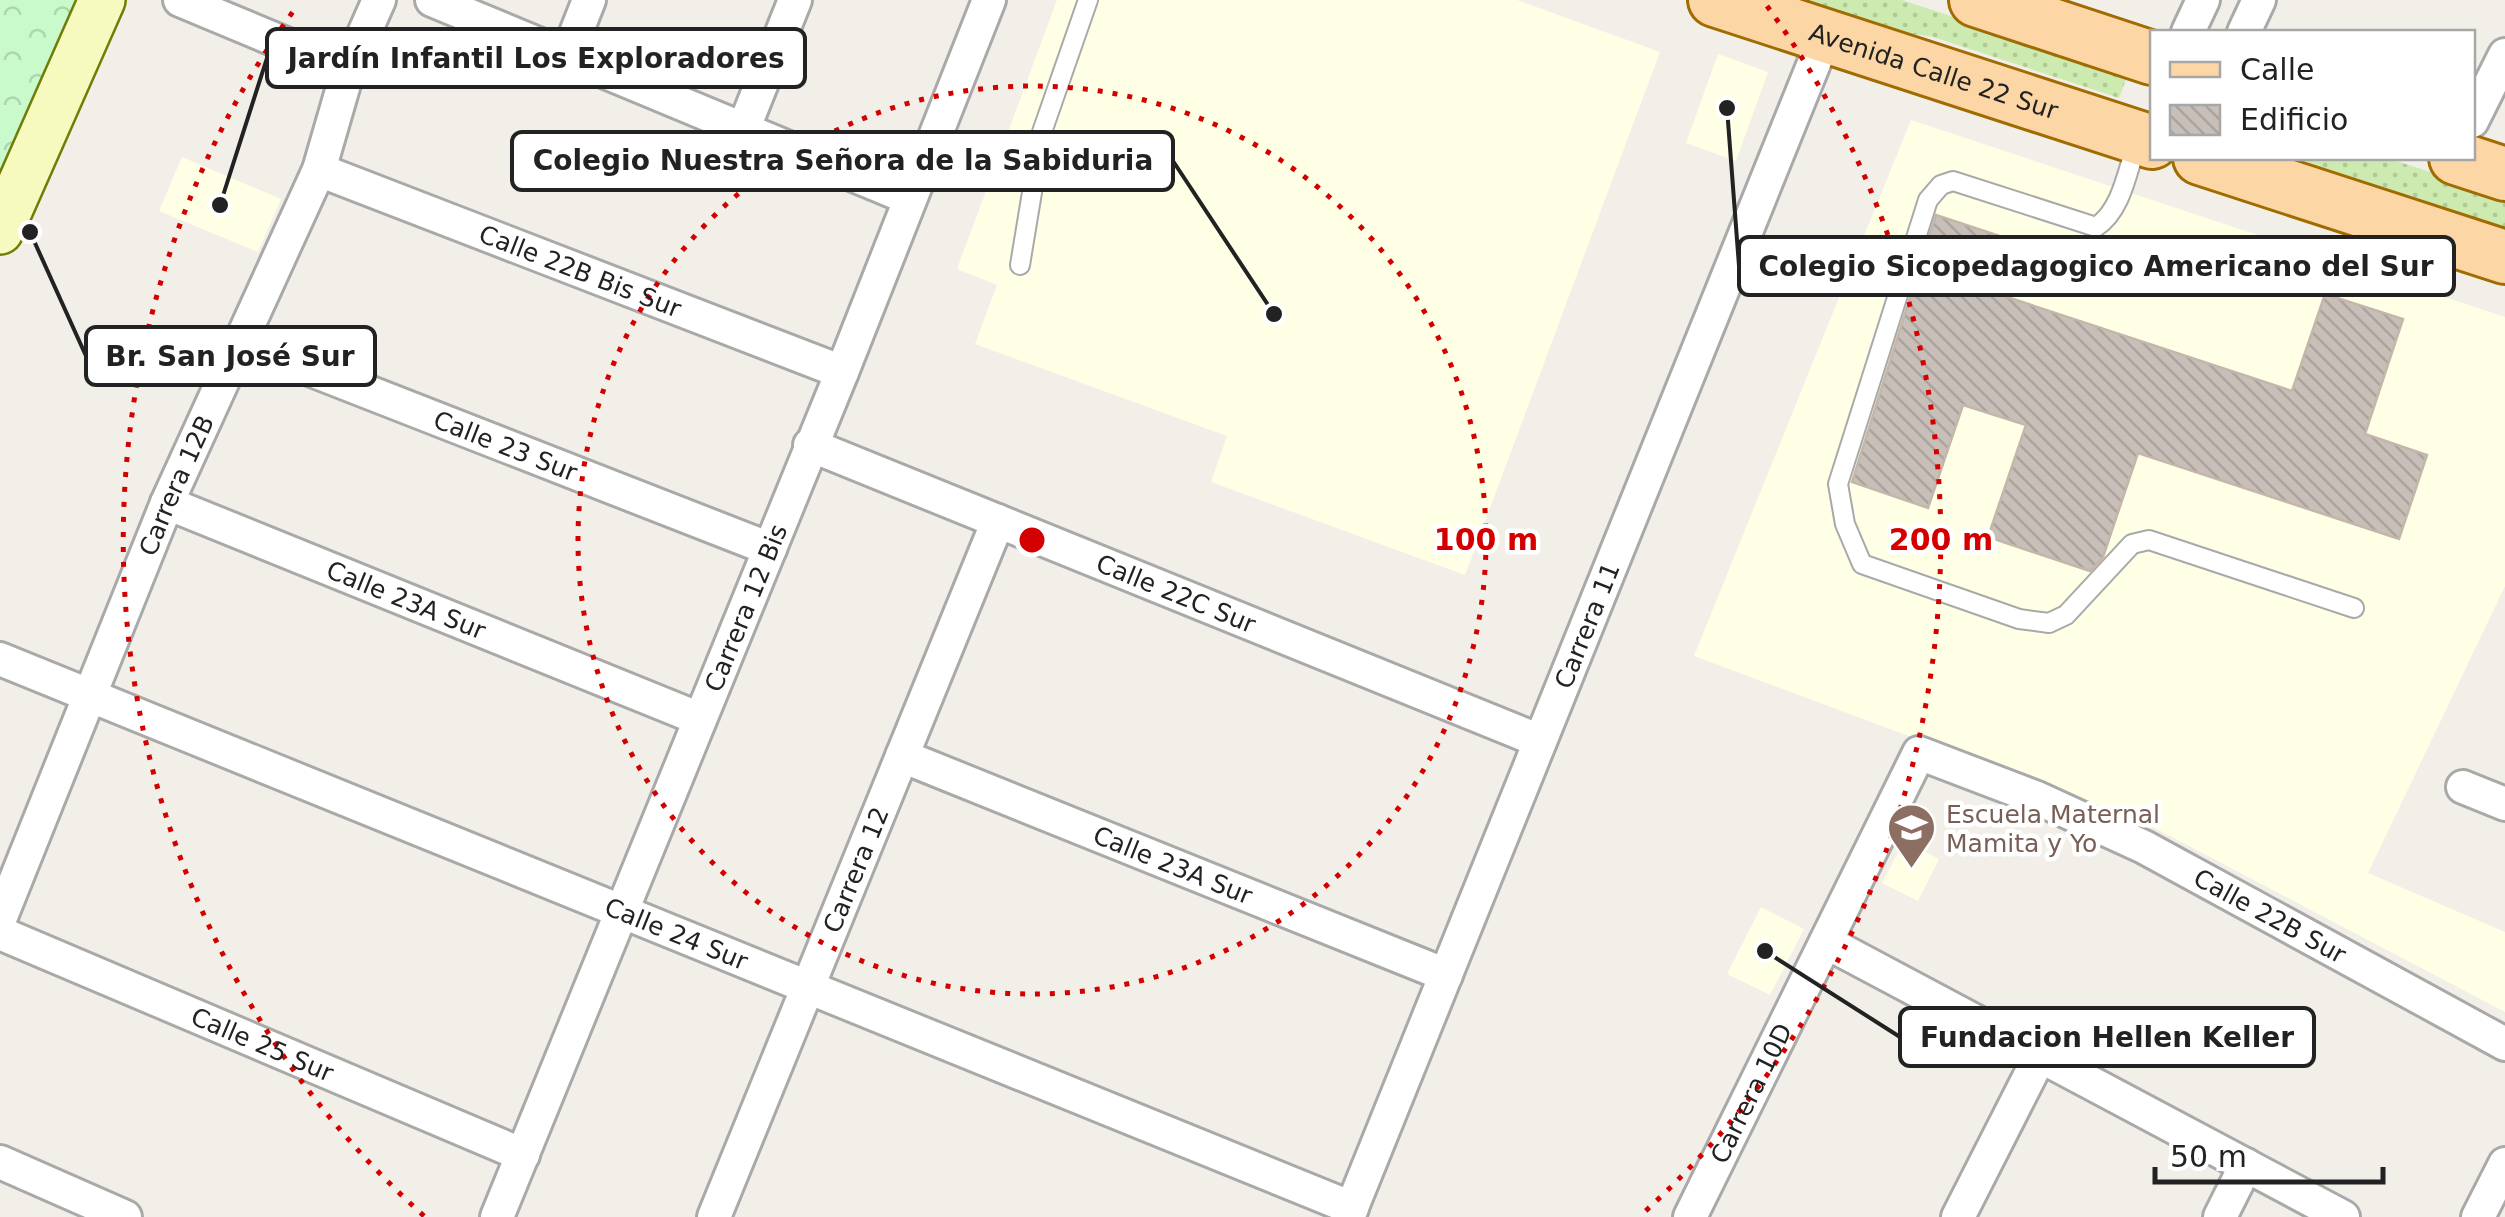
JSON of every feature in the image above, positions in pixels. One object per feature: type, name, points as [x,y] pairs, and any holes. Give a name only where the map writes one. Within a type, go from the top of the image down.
[{"type":"main road","name":"Avenida Calle 22 Sur","points":[[1716,0],[1825,36],[2148,129]]},
{"type":"main road","points":[[1976,0],[2150,57]]},
{"type":"main road","points":[[2206,160],[2505,257]]},
{"type":"main road","points":[[2462,160],[2505,174]]},
{"type":"street","points":[[0,231],[102,0]]},
{"type":"street","points":[[180,0],[348,70]]},
{"type":"street","name":"Carrera 12B","points":[[0,919],[86,694],[167,503],[319,170],[348,70],[379,0]]},
{"type":"street","points":[[432,0],[909,198]]},
{"type":"street","points":[[566,56],[589,0]]},
{"type":"street","points":[[743,130],[795,0]]},
{"type":"street","name":"Carrera 12 Bis","points":[[498,1217],[989,0]]},
{"type":"street","points":[[2189,30],[2203,0]]},
{"type":"street","points":[[2245,30],[2259,0]]},
{"type":"street","name":"Carrera 11","points":[[1350,1212],[1825,36]]},
{"type":"street","points":[[2475,115],[2505,55]]},
{"type":"street","name":"Calle 22B Bis Sur","points":[[319,170],[842,372]]},
{"type":"street","name":"Calle 23 Sur","points":[[240,342],[770,549]]},
{"type":"street","name":"Calle 22C Sur","points":[[810,445],[1540,741]]},
{"type":"street","name":"Calle 23A Sur","points":[[167,503],[700,719]]},
{"type":"street","name":"Carrera 12","points":[[714,1217],[998,521]]},
{"type":"street","name":"Calle 24 Sur","points":[[0,659],[1350,1212]]},
{"type":"street","name":"Carrera 10D","points":[[1690,1217],[1919,753]]},
{"type":"street","name":"Calle 22B Sur","points":[[1919,753],[2038,798],[2144,847],[2505,1044]]},
{"type":"street","name":"Calle 23A Sur","points":[[902,756],[1446,975]]},
{"type":"street","points":[[2463,787],[2505,804]]},
{"type":"street","name":"Calle 25 Sur","points":[[0,933],[523,1154]]},
{"type":"street","points":[[1826,942],[2343,1217]]},
{"type":"street","points":[[1958,1217],[2040,1056]]},
{"type":"street","points":[[0,1162],[125,1217]]},
{"type":"street","points":[[2478,1217],[2505,1164]]},
{"type":"street","points":[[2220,1217],[2246,1166]]},
{"type":"lane","points":[[1020,266],[1042,132],[1088,0]]},
{"type":"lane","points":[[2148,129],[2108,219],[2096,226],[1953,181],[1941,185],[1928,200],[1838,484],[1845,524],[1862,564],[2019,619],[2049,623],[2066,616],[2132,544],[2148,540],[2354,608]]},
{"type":"shaded area","points":[[1057,0],[1517,0],[1660,52],[1465,575],[1211,482],[1227,436],[975,344],[997,285],[957,269]]},
{"type":"shaded area","points":[[1718,54],[1768,72],[1736,161],[1686,143]]},
{"type":"shaded area","points":[[1911,120],[2505,317],[2505,586],[2368,873],[2505,932],[2505,1012],[2153,827],[1694,656]]},
{"type":"shaded area","points":[[182,157],[281,199],[258,252],[159,211]]},
{"type":"shaded area","name":"Escuela Maternal Mamita y Yo","points":[[1904,841],[1939,859],[1918,901],[1882,883]]},
{"type":"shaded area","points":[[1761,907],[1804,929],[1770,995],[1727,974]]},
{"type":"green space","points":[[0,0],[89,0],[0,209]]},
{"type":"green space","points":[[1795,0],[1902,0],[2128,74],[2119,98],[1933,37],[1883,29]]},
{"type":"green space","points":[[2276,160],[2393,160],[2505,196],[2505,234]]},
{"type":"building","points":[[1936,215],[2024,244],[2007,297],[2292,391],[2325,294],[2403,319],[2365,434],[2427,455],[2399,539],[2138,453],[2103,557],[2090,571],[1988,537],[2026,425],[1963,405],[1928,508],[1852,482]]},
{"type":"place","name":"Colegio Sicopedagogico Americano del Sur","points":[[1727,108]]},
{"type":"place","name":"Jardín Infantil Los Exploradores","points":[[220,205]]},
{"type":"place","name":"Br. San José Sur","points":[[30,232]]},
{"type":"place","name":"Colegio Nuestra Señora de la Sabiduria","points":[[1274,314]]},
{"type":"place","name":"Escuela Maternal Mamita y Yo","points":[[1911,870]]},
{"type":"place","name":"Fundacion Hellen Keller","points":[[1765,951]]}]
